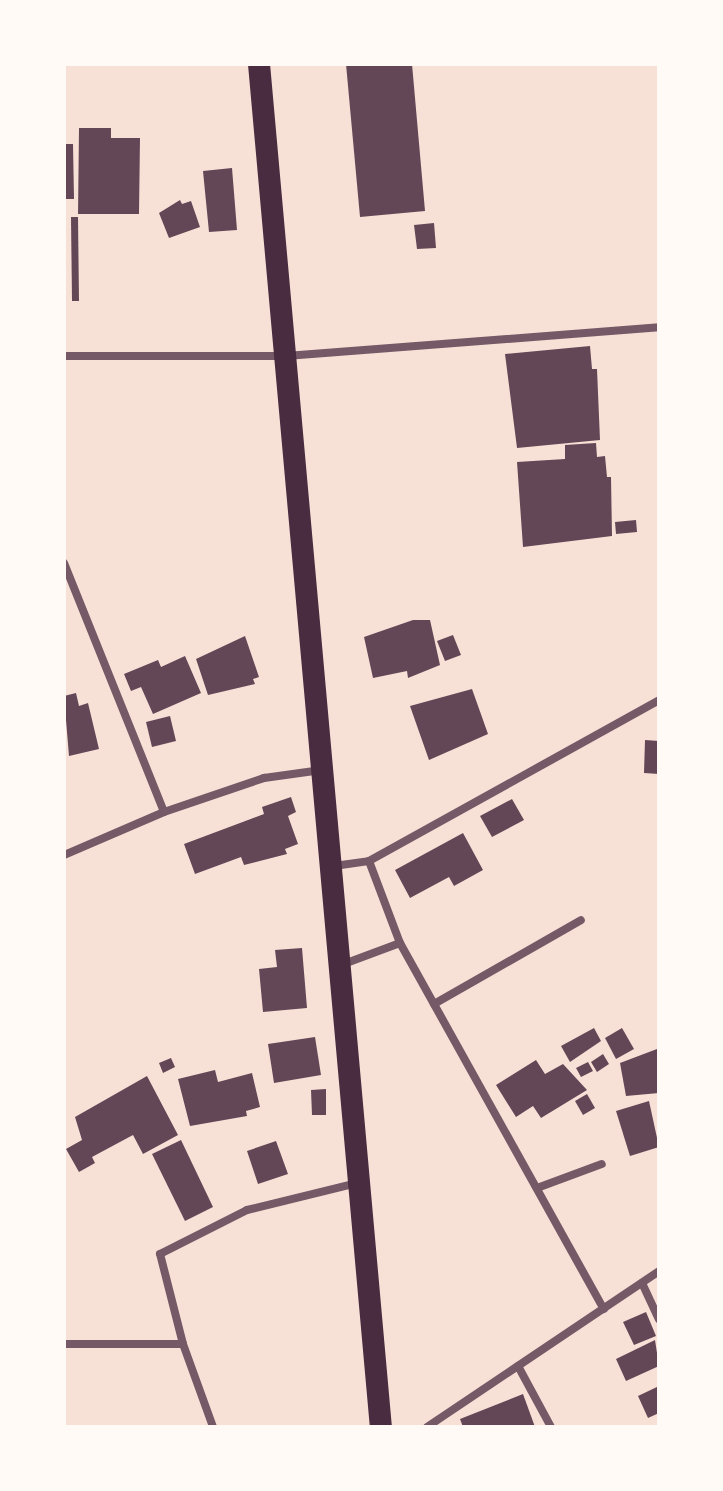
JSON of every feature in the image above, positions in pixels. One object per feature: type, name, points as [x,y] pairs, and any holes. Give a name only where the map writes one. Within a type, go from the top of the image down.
[{"type":"highway","points":[[259,64],[381,1427]]},
{"type":"street","points":[[64,356],[286,356],[659,327]]},
{"type":"street","points":[[64,563],[164,812]]},
{"type":"street","points":[[330,867],[369,861],[659,700]]},
{"type":"street","points":[[64,855],[164,812],[264,778],[322,770]]},
{"type":"street","points":[[369,861],[400,943],[604,1309]]},
{"type":"street","points":[[434,1004],[581,920]]},
{"type":"street","points":[[341,965],[400,943]]},
{"type":"street","points":[[537,1188],[602,1164]]},
{"type":"street","points":[[213,1427],[183,1344],[160,1254],[247,1210],[359,1182]]},
{"type":"street","points":[[427,1427],[659,1271]]},
{"type":"street","points":[[642,1283],[659,1319]]},
{"type":"street","points":[[64,1344],[183,1344]]},
{"type":"street","points":[[518,1366],[551,1427]]},
{"type":"building","points":[[346,64],[412,64],[425,211],[360,217]]},
{"type":"building","points":[[79,128],[111,128],[111,138],[140,138],[139,214],[78,214]]},
{"type":"building","points":[[64,144],[73,144],[74,199],[64,199]]},
{"type":"building","points":[[232,168],[237,230],[209,232],[203,171]]},
{"type":"building","points":[[180,200],[182,204],[191,201],[200,227],[169,238],[159,213]]},
{"type":"building","points":[[71,217],[78,217],[79,301],[72,301]]},
{"type":"building","points":[[434,223],[436,248],[417,249],[414,225]]},
{"type":"building","points":[[590,346],[592,369],[597,369],[600,440],[517,448],[505,354]]},
{"type":"building","points":[[596,443],[597,457],[605,456],[607,477],[611,477],[612,536],[523,547],[517,462],[565,459],[565,445]]},
{"type":"building","points":[[636,520],[637,532],[616,534],[615,522]]},
{"type":"building","points":[[413,620],[430,620],[440,665],[408,678],[407,671],[373,678],[364,637]]},
{"type":"building","points":[[453,635],[461,655],[445,661],[437,641]]},
{"type":"building","points":[[245,636],[259,677],[253,679],[255,684],[208,695],[196,659]]},
{"type":"building","points":[[185,656],[201,693],[153,714],[141,687],[131,691],[124,674],[158,660],[161,667]]},
{"type":"building","points":[[472,689],[488,734],[429,760],[410,706]]},
{"type":"building","points":[[76,693],[79,706],[88,703],[99,749],[69,756],[64,696]]},
{"type":"building","points":[[170,716],[176,741],[152,747],[146,722]]},
{"type":"building","points":[[645,740],[659,741],[659,774],[644,773]]},
{"type":"building","points":[[291,797],[296,812],[288,816],[298,844],[285,849],[287,854],[244,865],[241,857],[195,874],[184,844],[264,814],[262,807]]},
{"type":"building","points":[[512,799],[524,820],[492,837],[480,816]]},
{"type":"building","points":[[463,833],[483,870],[454,886],[449,877],[410,898],[395,870]]},
{"type":"building","points":[[302,948],[307,1008],[263,1012],[259,969],[277,967],[275,950]]},
{"type":"building","points":[[594,1028],[601,1041],[570,1062],[561,1046]]},
{"type":"building","points":[[622,1028],[634,1049],[616,1059],[605,1038]]},
{"type":"building","points":[[315,1037],[321,1075],[274,1083],[268,1044]]},
{"type":"building","points":[[657,1049],[659,1093],[626,1096],[620,1063]]},
{"type":"building","points":[[603,1054],[609,1064],[597,1072],[591,1062]]},
{"type":"building","points":[[171,1058],[175,1067],[163,1073],[159,1063]]},
{"type":"building","points":[[536,1060],[545,1074],[563,1064],[587,1090],[541,1118],[533,1106],[516,1117],[496,1085]]},
{"type":"building","points":[[588,1062],[593,1071],[581,1077],[576,1068]]},
{"type":"building","points":[[215,1070],[218,1082],[252,1073],[260,1107],[246,1111],[247,1116],[190,1126],[178,1079]]},
{"type":"building","points":[[147,1076],[178,1135],[143,1154],[133,1135],[92,1157],[95,1163],[79,1172],[66,1149],[82,1140],[75,1117]]},
{"type":"building","points":[[326,1089],[326,1115],[312,1115],[311,1090]]},
{"type":"building","points":[[587,1094],[595,1108],[583,1115],[575,1101]]},
{"type":"building","points":[[649,1101],[659,1147],[630,1156],[616,1111]]},
{"type":"building","points":[[181,1140],[213,1207],[185,1221],[152,1154]]},
{"type":"building","points":[[276,1141],[288,1174],[258,1184],[247,1151]]},
{"type":"building","points":[[646,1312],[656,1336],[634,1345],[623,1322]]},
{"type":"building","points":[[655,1340],[659,1366],[626,1381],[616,1359]]},
{"type":"building","points":[[659,1386],[659,1413],[648,1418],[638,1396]]},
{"type":"building","points":[[523,1394],[535,1427],[463,1427],[460,1419]]}]
